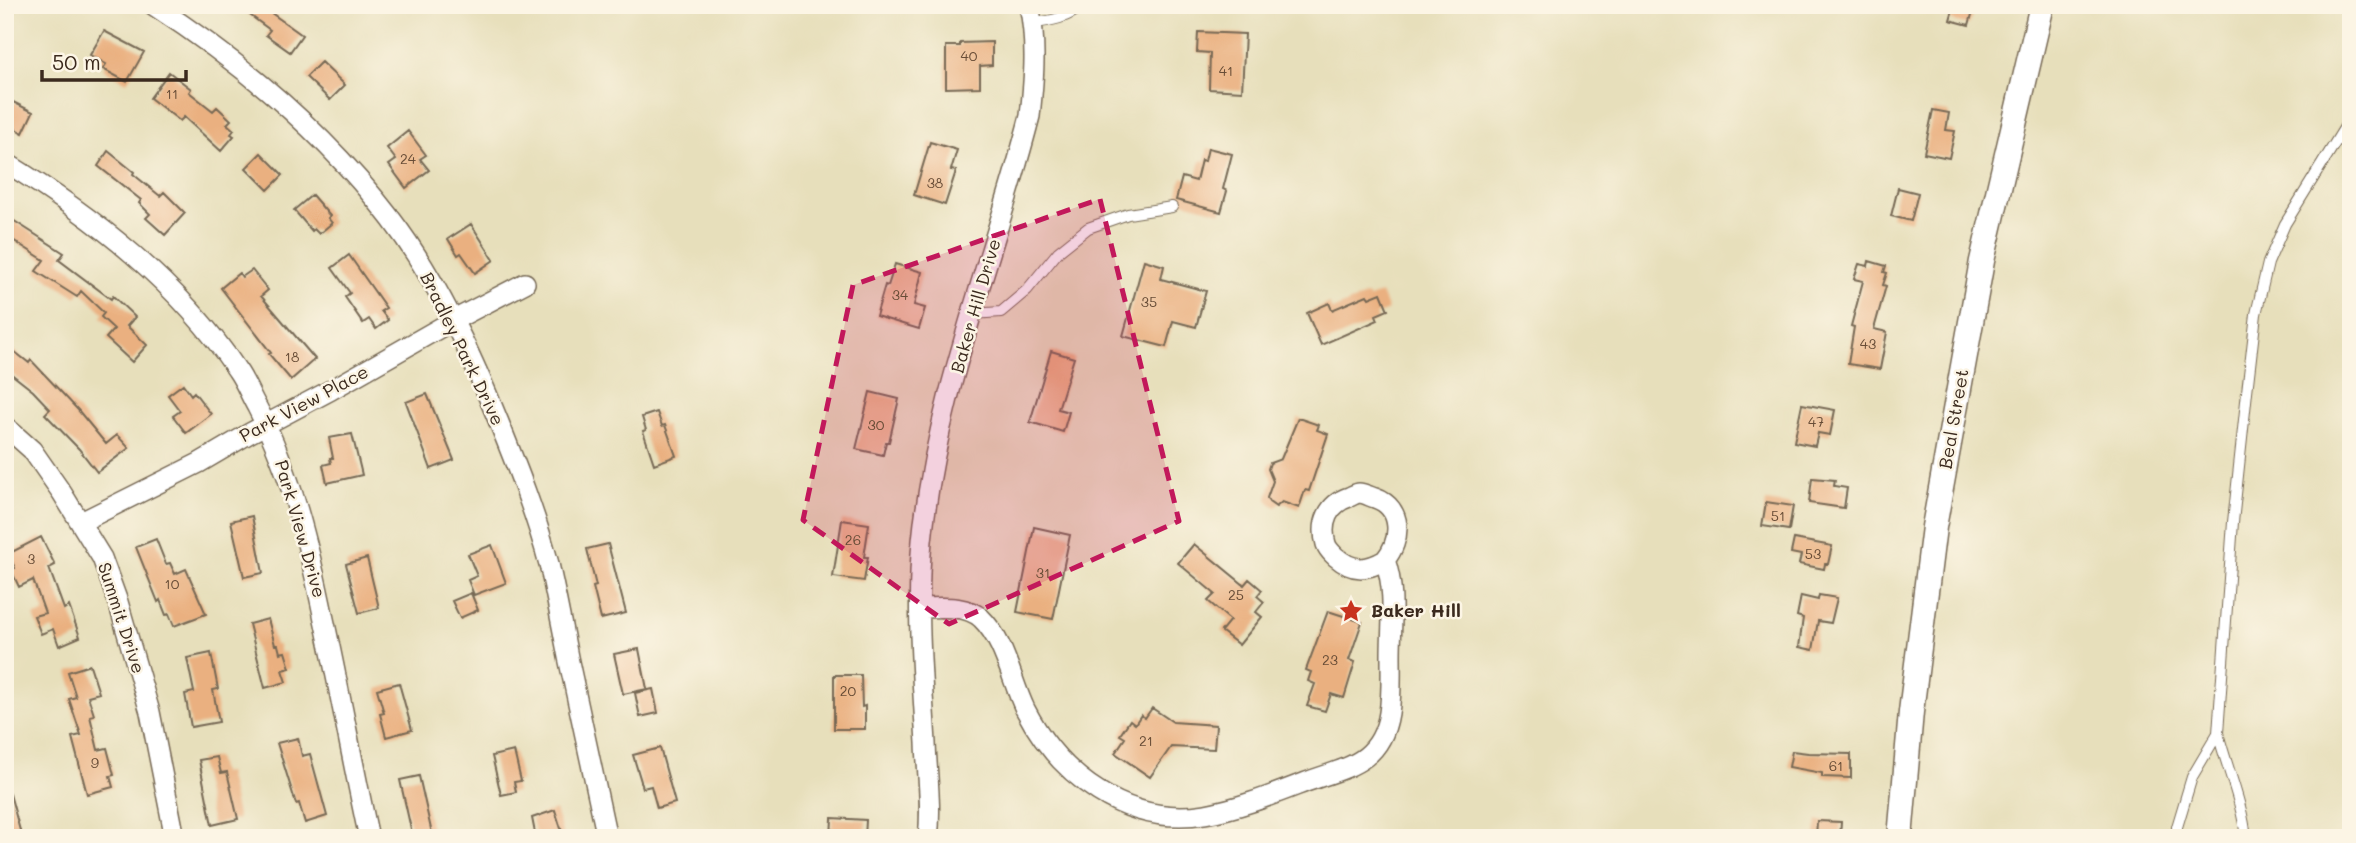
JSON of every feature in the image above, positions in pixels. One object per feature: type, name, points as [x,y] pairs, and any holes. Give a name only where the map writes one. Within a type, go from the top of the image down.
[{"type":"street","name":"Bradley Park Drive","points":[[153,5],[237,63],[317,134],[393,221],[422,266],[452,321],[487,394],[535,517],[549,564],[607,838]]},
{"type":"street","name":"Beal Street","points":[[1900,838],[1911,712],[1934,527],[1982,261],[2042,5]]},
{"type":"street","name":"Baker Hill Drive","points":[[928,838],[919,572],[931,484],[946,408],[1030,116],[1035,72],[1031,14]]},
{"type":"street","name":"Park View Drive","points":[[5,162],[86,216],[162,280],[201,323],[238,371],[291,484],[309,547],[369,838]]},
{"type":"street","name":"Park View Place","points":[[81,522],[200,463],[265,424],[525,283]]},
{"type":"street","name":"Summit Drive","points":[[5,426],[32,450],[102,558],[150,712],[175,838]]},
{"type":"street","points":[[920,608],[954,608],[971,612],[981,618],[1000,647],[1024,706],[1040,736],[1058,759],[1086,782],[1108,797],[1143,811],[1177,816],[1202,815],[1237,808],[1356,764],[1374,751],[1383,738],[1390,703],[1392,588],[1385,560]]},
{"type":"lane","points":[[1031,14],[1058,20],[1084,5]]},
{"type":"lane","points":[[2246,838],[2243,813],[2227,769],[2218,733],[2233,522],[2256,314],[2268,263],[2284,224],[2351,117]]},
{"type":"lane","points":[[973,314],[1001,312],[1027,290],[1058,252],[1088,228],[1128,214],[1172,207]]},
{"type":"lane","points":[[2177,838],[2177,827],[2192,778],[2218,733]]},
{"type":"highlighted area","points":[[1100,199],[1179,521],[949,624],[803,520],[853,285]]},
{"type":"building","points":[[260,5],[302,35],[290,52],[266,35],[270,30],[239,7]]},
{"type":"building","points":[[1954,6],[1973,11],[1969,25],[1950,20]]},
{"type":"building","points":[[104,31],[144,52],[127,82],[103,69],[106,64],[90,55]]},
{"type":"building","points":[[1198,32],[1245,34],[1242,91],[1209,89],[1210,53],[1197,52]]},
{"type":"building","points":[[992,42],[992,65],[980,66],[980,87],[946,88],[946,46]]},
{"type":"building","points":[[321,62],[345,85],[330,100],[306,77]]},
{"type":"building","points":[[169,72],[213,111],[217,107],[231,120],[227,124],[234,130],[231,134],[234,136],[221,151],[184,117],[180,121],[150,98]]},
{"type":"building","points":[[5,98],[33,112],[23,133],[5,123]]},
{"type":"building","points":[[1933,110],[1949,113],[1946,130],[1955,131],[1949,158],[1924,153]]},
{"type":"building","points":[[408,131],[426,155],[420,159],[429,170],[406,188],[389,165],[396,160],[387,148]]},
{"type":"building","points":[[930,142],[957,150],[951,170],[956,171],[945,205],[914,195]]},
{"type":"building","points":[[1208,148],[1232,154],[1223,189],[1227,191],[1221,212],[1176,200],[1182,177],[1196,181],[1201,160],[1205,161]]},
{"type":"building","points":[[108,151],[160,196],[164,192],[185,213],[165,235],[146,218],[150,214],[139,203],[141,200],[98,166]]},
{"type":"building","points":[[261,153],[283,175],[268,190],[246,168]]},
{"type":"building","points":[[1898,188],[1918,193],[1911,221],[1891,216]]},
{"type":"building","points":[[312,195],[330,216],[328,218],[332,223],[319,234],[314,229],[312,231],[294,210]]},
{"type":"building","points":[[5,215],[64,253],[59,260],[111,299],[113,296],[135,317],[127,326],[147,345],[132,362],[106,338],[114,329],[101,317],[104,313],[81,291],[77,297],[36,271],[44,260],[5,235]]},
{"type":"building","points":[[471,224],[494,260],[475,273],[461,253],[458,255],[448,239]]},
{"type":"building","points":[[349,255],[386,308],[381,311],[388,320],[376,329],[369,319],[363,323],[345,297],[350,293],[332,268]]},
{"type":"building","points":[[1144,260],[1164,266],[1161,279],[1206,291],[1196,327],[1173,321],[1166,347],[1123,336]]},
{"type":"building","points":[[1869,261],[1886,266],[1884,272],[1887,273],[1874,329],[1887,332],[1880,369],[1848,364],[1854,327],[1851,326],[1863,281],[1854,279],[1859,264],[1868,266]]},
{"type":"building","points":[[895,264],[922,272],[914,305],[925,308],[919,329],[876,316],[885,285],[888,286]]},
{"type":"building","points":[[252,270],[268,290],[261,296],[315,359],[291,380],[221,288],[239,273],[242,277]]},
{"type":"building","points":[[1381,293],[1388,310],[1376,315],[1378,320],[1321,345],[1307,313],[1329,303],[1332,310],[1367,295],[1369,298]]},
{"type":"building","points":[[5,344],[29,363],[31,360],[106,444],[117,435],[129,448],[97,472],[45,414],[50,409],[33,391],[5,369]]},
{"type":"building","points":[[1051,351],[1074,358],[1058,409],[1069,412],[1063,432],[1030,422]]},
{"type":"building","points":[[183,384],[191,395],[194,392],[211,414],[186,433],[173,416],[180,411],[168,395]]},
{"type":"building","points":[[870,392],[899,399],[889,442],[886,442],[883,455],[856,449]]},
{"type":"building","points":[[427,394],[454,460],[431,469],[406,402]]},
{"type":"building","points":[[1802,404],[1835,410],[1830,435],[1818,433],[1815,446],[1794,442]]},
{"type":"building","points":[[657,412],[662,426],[665,425],[676,456],[654,464],[643,431],[646,430],[642,417]]},
{"type":"building","points":[[1298,418],[1319,425],[1317,430],[1328,434],[1309,491],[1305,490],[1299,508],[1282,502],[1276,507],[1267,498],[1273,481],[1268,469],[1270,463],[1281,459]]},
{"type":"building","points":[[352,434],[362,475],[327,483],[323,465],[331,463],[330,458],[333,458],[329,438]]},
{"type":"building","points":[[1812,478],[1835,480],[1834,486],[1847,488],[1844,508],[1809,503]]},
{"type":"building","points":[[1766,502],[1793,506],[1789,530],[1762,526]]},
{"type":"building","points":[[252,516],[263,573],[244,577],[231,521]]},
{"type":"building","points":[[842,520],[869,524],[864,581],[833,577]]},
{"type":"building","points":[[1034,527],[1070,535],[1053,619],[1017,612]]},
{"type":"building","points":[[41,537],[55,565],[49,568],[64,609],[69,606],[80,637],[59,646],[53,629],[41,634],[34,616],[45,613],[33,580],[19,587],[11,570],[15,568],[8,554]]},
{"type":"building","points":[[156,539],[166,564],[170,563],[175,574],[186,569],[206,614],[174,626],[169,614],[166,615],[136,547]]},
{"type":"building","points":[[1794,539],[1832,546],[1828,564],[1825,564],[1824,569],[1799,564],[1801,555],[1791,553]]},
{"type":"building","points":[[608,544],[626,613],[601,619],[587,549]]},
{"type":"building","points":[[1194,544],[1244,585],[1249,579],[1262,590],[1257,596],[1264,602],[1256,612],[1262,617],[1239,645],[1221,631],[1230,620],[1208,601],[1215,594],[1178,563]]},
{"type":"building","points":[[492,545],[506,583],[474,595],[468,580],[477,576],[468,554]]},
{"type":"building","points":[[367,558],[379,608],[359,613],[346,564]]},
{"type":"building","points":[[471,593],[478,610],[460,618],[452,601]]},
{"type":"building","points":[[1819,595],[1837,598],[1831,623],[1818,621],[1813,650],[1799,647],[1803,618],[1797,616],[1801,596],[1818,600]]},
{"type":"building","points":[[1328,611],[1362,622],[1349,660],[1355,662],[1344,698],[1331,694],[1325,711],[1307,706],[1315,684],[1308,681],[1311,672],[1306,670]]},
{"type":"building","points":[[268,619],[275,645],[278,645],[280,653],[285,652],[290,668],[282,670],[286,682],[265,688],[249,624]]},
{"type":"building","points":[[639,649],[647,689],[623,694],[614,654]]},
{"type":"building","points":[[211,653],[218,689],[213,690],[219,722],[191,727],[185,694],[194,692],[187,658]]},
{"type":"building","points":[[90,665],[99,693],[88,696],[94,715],[90,716],[98,750],[107,748],[114,775],[110,776],[113,787],[87,794],[72,737],[81,735],[69,699],[76,697],[68,672]]},
{"type":"building","points":[[834,675],[861,675],[865,729],[834,729]]},
{"type":"building","points":[[399,683],[412,730],[386,737],[380,714],[384,713],[377,689]]},
{"type":"building","points":[[653,689],[658,713],[640,717],[635,693]]},
{"type":"building","points":[[1152,708],[1173,722],[1216,725],[1214,749],[1171,747],[1150,777],[1115,753],[1125,738],[1120,735],[1130,720],[1135,724],[1141,715],[1145,718]]},
{"type":"building","points":[[298,738],[302,756],[310,754],[327,816],[305,823],[299,803],[296,804],[277,743]]},
{"type":"building","points":[[660,748],[675,803],[657,808],[651,786],[643,788],[633,755]]},
{"type":"building","points":[[514,751],[521,781],[514,782],[516,792],[501,795],[492,756]]},
{"type":"building","points":[[1792,751],[1851,754],[1851,778],[1822,777],[1822,773],[1789,767]]},
{"type":"building","points":[[217,757],[221,773],[227,772],[238,819],[212,825],[199,760]]},
{"type":"building","points":[[419,776],[433,838],[413,838],[400,780]]},
{"type":"building","points":[[10,794],[22,838],[5,838],[5,795]]},
{"type":"building","points":[[555,810],[564,838],[536,838],[532,818]]},
{"type":"building","points":[[832,818],[866,820],[865,838],[831,838]]},
{"type":"building","points":[[1817,821],[1841,822],[1840,838],[1816,838]]},
{"type":"place","name":"Baker Hill","points":[[1351,611]]}]
